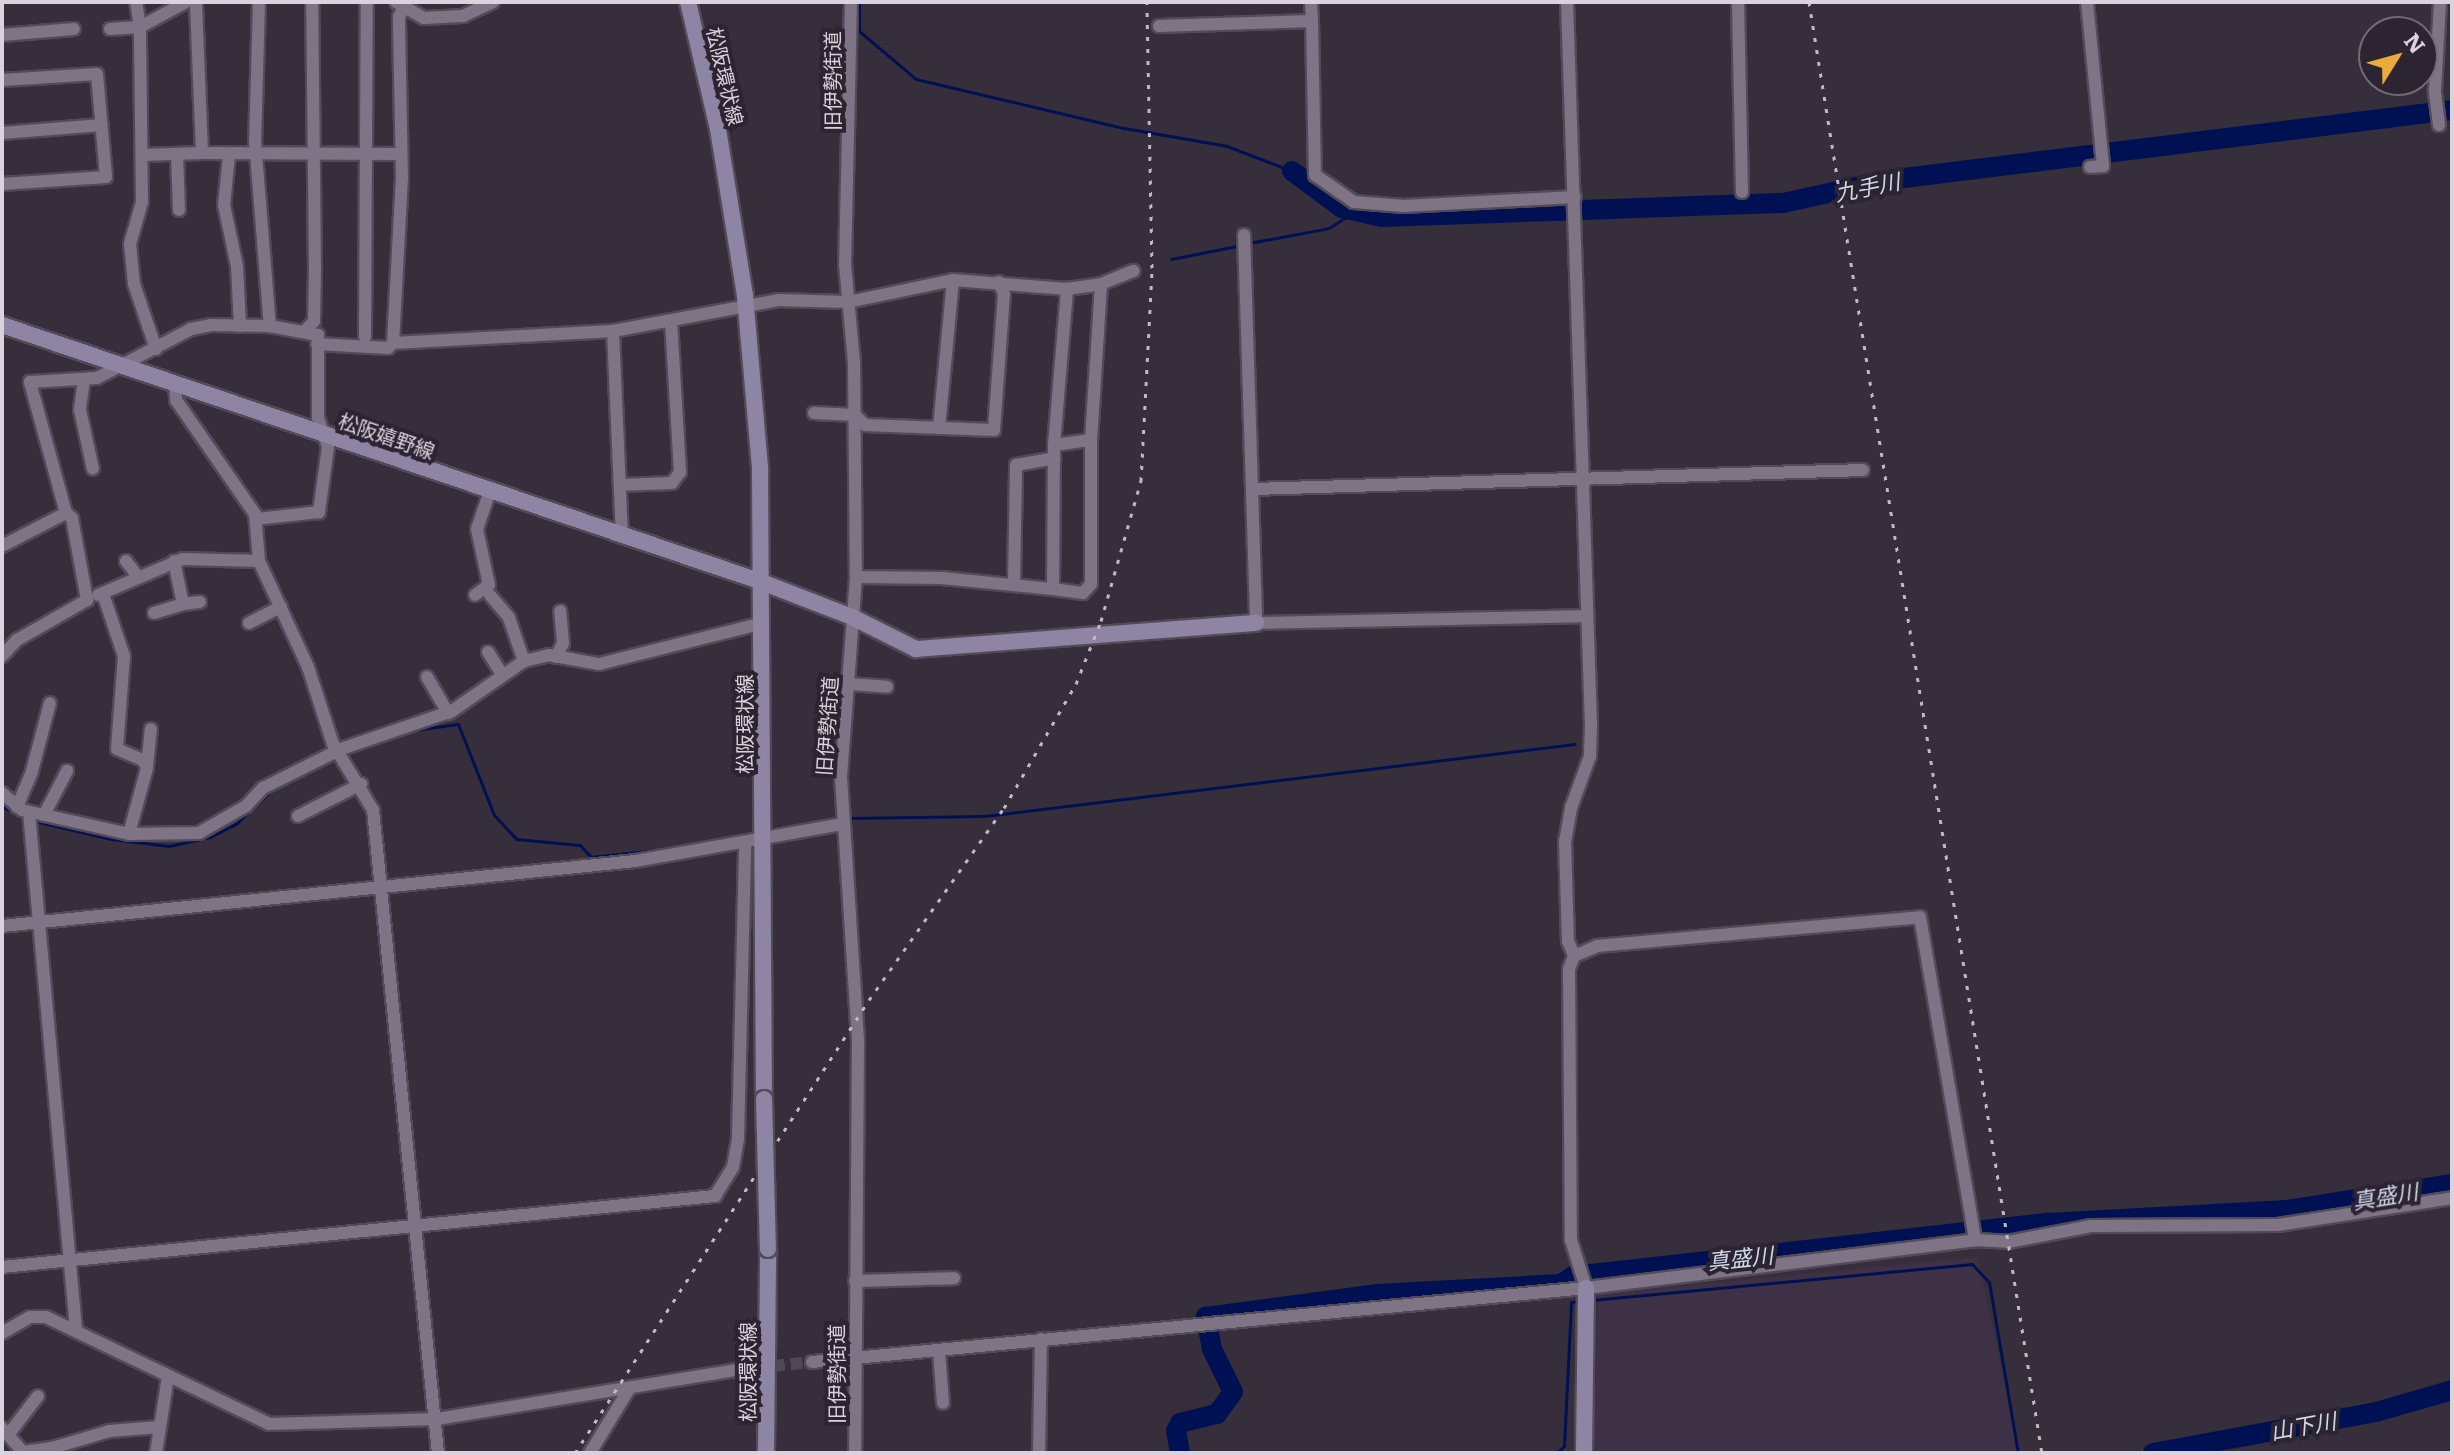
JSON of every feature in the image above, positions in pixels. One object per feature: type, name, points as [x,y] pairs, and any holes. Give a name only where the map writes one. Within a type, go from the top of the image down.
[{"type":"main road","name":"松阪環状線","points":[[688,2],[718,129],[747,310],[760,469],[764,1099],[768,1249],[766,1453]]},
{"type":"main road","name":"松阪嬉野線","points":[[2,325],[759,581],[852,617],[916,649],[946,650],[1087,633],[1256,623]]},
{"type":"main road","points":[[1584,1453],[1587,1296]]},
{"type":"street","points":[[136,2],[140,27],[142,202],[130,244],[134,284],[156,349]]},
{"type":"street","points":[[110,29],[140,27],[186,2]]},
{"type":"street","points":[[196,2],[202,153]]},
{"type":"street","points":[[259,2],[258,154],[270,326]]},
{"type":"street","points":[[306,330],[314,321],[315,296],[312,2]]},
{"type":"street","points":[[365,337],[367,2]]},
{"type":"street","points":[[461,2],[463,16]]},
{"type":"street","points":[[393,343],[401,154],[400,4],[424,18],[463,16],[493,2]]},
{"type":"street","name":"旧伊勢街道","points":[[851,2],[848,302],[855,415],[856,577],[843,824],[858,1042],[855,1453]]},
{"type":"street","points":[[1311,2],[1315,175],[1333,190],[1354,202],[1376,205],[1575,197]]},
{"type":"street","points":[[1567,2],[1590,756],[1565,841],[1568,941],[1574,956],[1569,969],[1571,1240],[1587,1296]]},
{"type":"street","points":[[1738,2],[1742,192]]},
{"type":"street","points":[[2087,2],[2103,166],[2090,167]]},
{"type":"street","points":[[2439,125],[2435,90],[2440,2]]},
{"type":"street","points":[[1159,26],[1312,21]]},
{"type":"street","points":[[2,35],[74,29]]},
{"type":"street","points":[[2,80],[97,74],[106,177],[2,184]]},
{"type":"street","points":[[2,133],[102,125]]},
{"type":"street","points":[[143,155],[401,154]]},
{"type":"street","points":[[177,155],[179,210]]},
{"type":"street","points":[[229,156],[224,205],[237,266],[240,326]]},
{"type":"street","points":[[1244,235],[1256,623],[1587,616]]},
{"type":"street","points":[[317,344],[335,340],[388,348],[393,343],[613,331],[747,310],[778,300],[848,302],[953,280],[1067,289],[1101,284],[1134,271]]},
{"type":"street","points":[[939,428],[953,280]]},
{"type":"street","points":[[814,413],[855,415],[865,425],[994,430],[1004,294],[999,282]]},
{"type":"street","points":[[856,577],[1014,584],[1083,593],[1091,584],[1091,440],[1101,284]]},
{"type":"street","points":[[1053,589],[1054,452],[1067,289]]},
{"type":"street","points":[[620,485],[672,483],[680,472],[671,322]]},
{"type":"street","points":[[88,597],[81,557],[30,382],[84,380],[123,366],[191,329],[270,326],[306,330],[318,335],[318,418],[324,434],[328,470],[319,512],[257,519]]},
{"type":"street","points":[[613,331],[622,537]]},
{"type":"street","points":[[84,380],[80,410],[93,469]]},
{"type":"street","points":[[175,384],[176,400],[257,519],[259,561],[308,667],[333,744],[341,749],[373,810],[437,1419],[438,1453]]},
{"type":"street","points":[[1014,584],[1016,465],[1091,440]]},
{"type":"street","points":[[1253,489],[1583,476],[1863,470]]},
{"type":"street","points":[[475,595],[489,585],[477,529],[490,491]]},
{"type":"street","points":[[2,546],[66,513]]},
{"type":"street","points":[[81,557],[95,556]]},
{"type":"street","points":[[126,561],[138,577]]},
{"type":"street","points":[[2,656],[17,640],[88,597],[103,594],[174,561],[259,561]]},
{"type":"street","points":[[174,561],[183,604]]},
{"type":"street","points":[[103,594],[124,656],[117,749],[143,760],[147,768]]},
{"type":"street","points":[[490,595],[509,618],[524,661]]},
{"type":"street","points":[[154,613],[200,602]]},
{"type":"street","points":[[249,623],[281,607]]},
{"type":"street","points":[[556,657],[563,643],[560,611]]},
{"type":"street","points":[[2,793],[23,810],[129,834],[179,836],[216,827],[263,788],[341,749],[448,713],[524,661],[556,657],[599,664],[763,623]]},
{"type":"street","points":[[488,652],[502,674]]},
{"type":"street","points":[[427,677],[448,713]]},
{"type":"street","points":[[848,684],[887,687]]},
{"type":"street","points":[[50,703],[23,810],[37,922],[76,1329]]},
{"type":"street","points":[[129,834],[147,768],[151,729]]},
{"type":"street","points":[[44,815],[67,771]]},
{"type":"street","points":[[298,816],[361,784]]},
{"type":"street","points":[[2,926],[380,886],[745,842],[843,824]]},
{"type":"street","points":[[2,1267],[715,1196],[733,1167],[738,1138],[745,842]]},
{"type":"street","points":[[1574,956],[1597,946],[1920,917],[1975,1240]]},
{"type":"street","points":[[812,1362],[856,1361],[1197,1324],[1587,1296],[1975,1240],[2008,1242],[2091,1226],[2278,1225],[2452,1198]]},
{"type":"street","points":[[855,1281],[954,1278]]},
{"type":"street","points":[[2,1333],[30,1317],[46,1317],[269,1424],[437,1419],[737,1370]]},
{"type":"street","points":[[1039,1453],[1041,1339]]},
{"type":"street","points":[[939,1352],[943,1403]]},
{"type":"street","points":[[156,1453],[168,1376]]},
{"type":"street","points":[[590,1453],[629,1389]]},
{"type":"street","points":[[38,1396],[5,1432],[23,1452],[53,1451],[109,1431],[160,1427]]},
{"type":"shaded area","points":[[1977,1257],[2020,1453],[1592,1453],[1599,1294]]},
{"type":"waterway","points":[[859,2],[859,31],[916,79],[1124,128],[1227,146],[1292,171]]},
{"type":"waterway","name":"九手川","points":[[1292,171],[1342,208],[1382,217],[1783,203],[1888,180],[2452,110]]},
{"type":"waterway","points":[[1249,243],[1329,228],[1352,213]]},
{"type":"waterway","points":[[1171,259],[1242,245]]},
{"type":"waterway","points":[[415,730],[458,724],[494,815],[516,839],[580,845],[591,857],[675,848]]},
{"type":"waterway","points":[[848,818],[984,816],[1575,744]]},
{"type":"waterway","points":[[343,755],[362,748]]},
{"type":"waterway","points":[[35,821],[111,839],[169,846],[210,837],[237,823],[273,789],[336,758]]},
{"type":"waterway","points":[[2,806],[24,818]]},
{"type":"waterway","points":[[769,829],[840,819]]},
{"type":"waterway","points":[[733,837],[757,832]]},
{"type":"waterway","name":"真盛川","points":[[1180,1453],[1176,1431],[1180,1423],[1217,1414],[1233,1392],[1212,1349],[1206,1317],[1377,1294],[1561,1284],[1573,1276],[2048,1223],[2287,1210],[2452,1184]]},
{"type":"waterway","points":[[1592,1300],[1972,1264],[1989,1282],[2018,1453]]},
{"type":"waterway","points":[[1557,1453],[1564,1446],[1571,1302],[1580,1301]]},
{"type":"waterway","name":"山下川","points":[[2153,1453],[2376,1412],[2452,1390]]},
{"type":"tunnel","points":[[737,1370],[812,1362]]},
{"type":"railway","points":[[575,1453],[869,1000],[1004,808],[1076,684],[1101,621],[1141,481],[1152,268],[1147,2]]},
{"type":"railway","points":[[1809,2],[2042,1453]]}]
